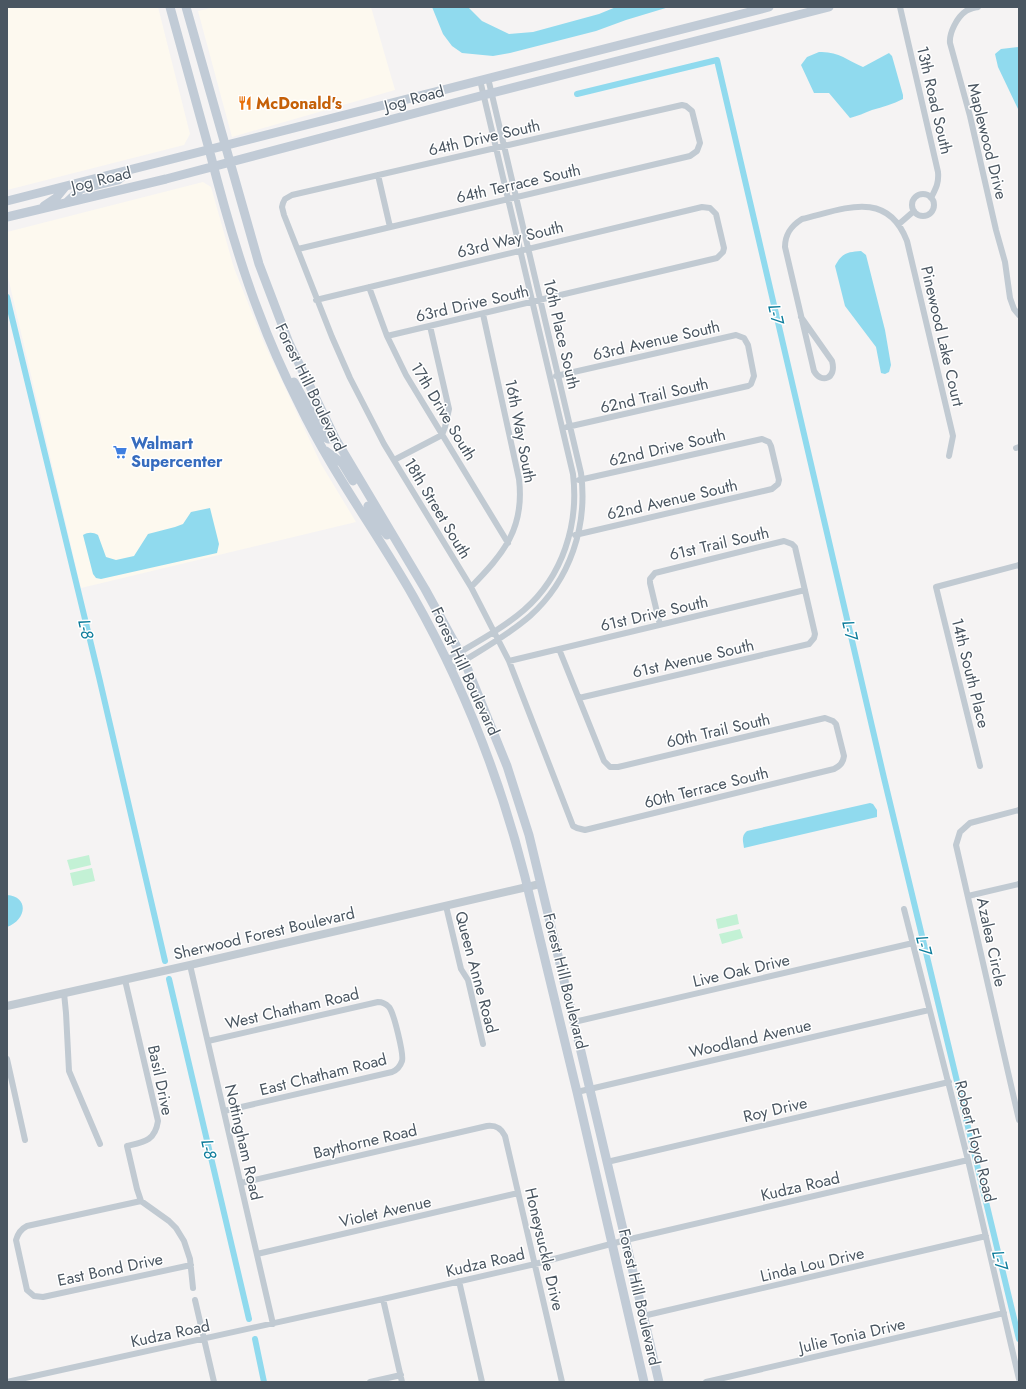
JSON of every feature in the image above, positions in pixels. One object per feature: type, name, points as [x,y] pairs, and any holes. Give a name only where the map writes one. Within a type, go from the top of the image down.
[{"type":"main road","name":"Forest Hill Boulevard","points":[[170,7],[241,263],[259,314],[274,350],[300,406],[323,450],[413,596],[449,665],[482,740],[494,772],[515,836],[577,1092],[644,1382]]},
{"type":"main road","name":"Forest Hill Boulevard","points":[[186,7],[259,264],[289,343],[335,438],[398,543],[462,656],[495,734],[509,772],[529,835],[626,1240],[658,1382]]},
{"type":"main road","name":"Jog Road","points":[[7,201],[769,7]]},
{"type":"main road","name":"Jog Road","points":[[7,217],[230,162],[829,7]]},
{"type":"main road","points":[[67,203],[81,190],[118,180],[132,169]]},
{"type":"main road","points":[[40,209],[56,198],[65,187]]},
{"type":"main road","points":[[274,350],[298,388],[325,437],[328,439],[335,438]]},
{"type":"main road","points":[[323,450],[342,463],[379,525],[393,541],[398,543]]},
{"type":"street","name":"13th Road South","points":[[900,7],[938,172],[939,180],[931,198]]},
{"type":"street","name":"Maplewood Drive","points":[[978,7],[966,11],[963,14],[949,37],[970,116],[990,207],[1005,262],[1010,298],[1014,309],[1019,315]]},
{"type":"street","name":"16th Place South","points":[[462,656],[498,639],[528,617],[551,592],[572,556],[582,510],[582,480],[570,427],[505,145],[484,79]]},
{"type":"street","name":"16th Place South","points":[[449,665],[523,611],[544,587],[557,568],[564,553],[570,536],[574,514],[574,482],[497,147],[488,94]]},
{"type":"street","name":"64th Drive South","points":[[285,199],[292,195],[682,105],[690,108]]},
{"type":"street","name":"64th Terrace South","points":[[298,249],[694,154],[700,143],[694,115],[690,108]]},
{"type":"street","points":[[378,176],[390,227]]},
{"type":"street","points":[[922,194],[931,198],[933,204],[932,211],[930,213],[923,216],[914,211],[912,205],[916,197],[922,194]]},
{"type":"street","name":"18th Street South","points":[[285,199],[282,207],[284,215],[316,300],[350,378],[371,420],[471,587],[498,639],[509,661],[571,822],[576,828]]},
{"type":"street","name":"Pinewood Lake Court","points":[[801,317],[832,361],[834,368],[833,373],[828,377],[822,378],[816,376],[814,371],[801,317],[785,247],[785,239],[789,230],[795,224],[802,219],[857,206],[873,207],[882,210],[899,224],[907,241],[953,436],[949,456]]},
{"type":"street","name":"63rd Way South","points":[[316,300],[702,207],[710,208],[716,214],[724,244],[723,252]]},
{"type":"street","points":[[899,224],[914,211]]},
{"type":"street","name":"63rd Drive South","points":[[387,336],[717,258],[723,252]]},
{"type":"street","name":"17th Drive South","points":[[369,287],[387,336],[406,375],[508,543]]},
{"type":"street","name":"16th Way South","points":[[471,587],[492,565],[508,543],[519,511],[520,484],[483,314]]},
{"type":"street","points":[[394,460],[442,435],[446,427],[449,408],[430,326]]},
{"type":"street","name":"63rd Avenue South","points":[[550,377],[736,335],[744,338],[748,345],[754,376],[752,384]]},
{"type":"street","name":"62nd Trail South","points":[[562,428],[744,388],[752,384]]},
{"type":"street","name":"62nd Drive South","points":[[574,482],[757,439],[766,440],[771,446],[779,475],[778,484]]},
{"type":"street","name":"62nd Avenue South","points":[[570,536],[772,489],[778,484]]},
{"type":"street","name":"61st Trail South","points":[[660,625],[650,583],[652,576],[659,571],[784,541],[792,544],[796,551],[805,590]]},
{"type":"street","name":"14th South Place","points":[[980,766],[936,587],[1019,565]]},
{"type":"street","points":[[544,587],[551,592]]},
{"type":"street","name":"61st Drive South","points":[[509,661],[805,590]]},
{"type":"street","name":"61st Avenue South","points":[[579,698],[805,646],[812,642],[815,634],[805,590]]},
{"type":"street","points":[[559,649],[579,698]]},
{"type":"street","name":"60th Trail South","points":[[579,698],[604,761],[610,767],[618,768],[825,718],[833,721],[837,728],[844,756],[842,764]]},
{"type":"street","name":"60th Terrace South","points":[[576,828],[585,830],[834,768],[842,764]]},
{"type":"street","name":"Azalea Circle","points":[[1019,810],[974,821],[966,825],[960,832],[956,849],[1019,1120]]},
{"type":"street","name":"Sherwood Forest Boulevard","points":[[7,1006],[540,884]]},
{"type":"street","points":[[968,896],[1019,884]]},
{"type":"street","name":"Queen Anne Road","points":[[446,906],[461,969],[468,980],[483,1044]]},
{"type":"street","name":"Robert Floyd Road","points":[[904,909],[929,1010],[949,1082],[1019,1379]]},
{"type":"street","name":"Live Oak Drive","points":[[574,1022],[913,943]]},
{"type":"street","name":"Nottingham Road","points":[[190,965],[273,1324]]},
{"type":"street","name":"Basil Drive","points":[[125,980],[158,1121],[155,1131],[150,1139],[141,1143],[126,1146],[141,1201]]},
{"type":"street","points":[[64,993],[69,1071],[100,1144]]},
{"type":"street","name":"West Chatham Road","points":[[208,1041],[374,1002],[383,1002],[392,1012],[402,1054],[402,1063]]},
{"type":"street","name":"Woodland Avenue","points":[[577,1092],[929,1010]]},
{"type":"street","points":[[7,1059],[25,1140]]},
{"type":"street","name":"East Chatham Road","points":[[224,1111],[392,1072],[402,1063]]},
{"type":"street","name":"Roy Drive","points":[[607,1162],[949,1082]]},
{"type":"street","name":"Baythorne Road","points":[[241,1183],[487,1126],[496,1126]]},
{"type":"street","name":"Honeysuckle Drive","points":[[496,1126],[505,1136],[562,1382]]},
{"type":"street","name":"Kudza Road","points":[[7,1382],[273,1324],[535,1264],[626,1240],[968,1160]]},
{"type":"street","name":"Violet Avenue","points":[[257,1254],[518,1193]]},
{"type":"street","points":[[141,1201],[176,1228],[181,1236],[191,1265],[191,1281],[193,1288]]},
{"type":"street","name":"East Bond Drive","points":[[141,1201],[23,1228],[17,1236],[16,1244],[25,1286],[30,1293],[34,1296],[44,1297],[191,1265]]},
{"type":"street","name":"Linda Lou Drive","points":[[643,1316],[986,1236]]},
{"type":"street","points":[[459,1281],[482,1382]]},
{"type":"street","points":[[383,1299],[402,1382]]},
{"type":"street","points":[[195,1300],[214,1382]]},
{"type":"street","name":"Julie Tonia Drive","points":[[706,1382],[1004,1313]]},
{"type":"street","points":[[370,1382],[401,1375]]},
{"type":"shaded area","points":[[7,7],[158,7],[190,134],[184,145],[7,190]]},
{"type":"shaded area","points":[[215,7],[371,7],[395,90],[232,137],[198,11]]},
{"type":"shaded area","points":[[203,182],[211,187],[234,268],[264,343],[321,464],[356,522],[81,588],[7,273],[7,232]]},
{"type":"green space","points":[[89,855],[91,865],[70,870],[67,860]]},
{"type":"green space","points":[[92,868],[95,881],[73,886],[70,873]]},
{"type":"green space","points":[[737,914],[739,924],[718,929],[716,919]]},
{"type":"green space","points":[[740,929],[743,938],[722,944],[719,934]]},
{"type":"water","points":[[432,7],[468,7],[482,21],[509,34],[533,32],[599,14],[616,7],[669,7],[596,31],[493,56],[462,53],[452,46],[443,34]]},
{"type":"water","points":[[1019,47],[1019,111],[998,67],[995,54],[1001,49]]},
{"type":"water","points":[[819,52],[837,54],[863,67],[889,53],[892,56],[903,99],[850,118],[829,93],[814,93],[801,65],[807,57]]},
{"type":"water","points":[[861,251],[866,255],[885,330],[891,365],[889,372],[885,374],[881,373],[876,347],[845,306],[835,266],[840,258],[845,254]]},
{"type":"water","points":[[210,508],[219,544],[217,553],[101,579],[96,578],[93,574],[83,535],[87,533],[94,533],[98,535],[106,557],[116,560],[134,556],[148,534],[183,524],[191,512]]},
{"type":"water","points":[[870,803],[873,804],[877,810],[877,817],[744,848],[743,837],[747,831]]},
{"type":"water","points":[[7,895],[19,900],[23,909],[18,919],[7,927]]},
{"type":"waterway","name":"L-7","points":[[577,94],[717,60],[884,778],[1019,1339]]},
{"type":"waterway","name":"L-8","points":[[7,297],[99,677],[165,961]]},
{"type":"waterway","name":"L-8","points":[[169,979],[249,1319]]},
{"type":"waterway","name":"L-8","points":[[255,1339],[264,1382]]},
{"type":"place","name":"McDonald's","points":[[245,103]]},
{"type":"place","name":"Walmart Supercenter","points":[[120,452]]}]
